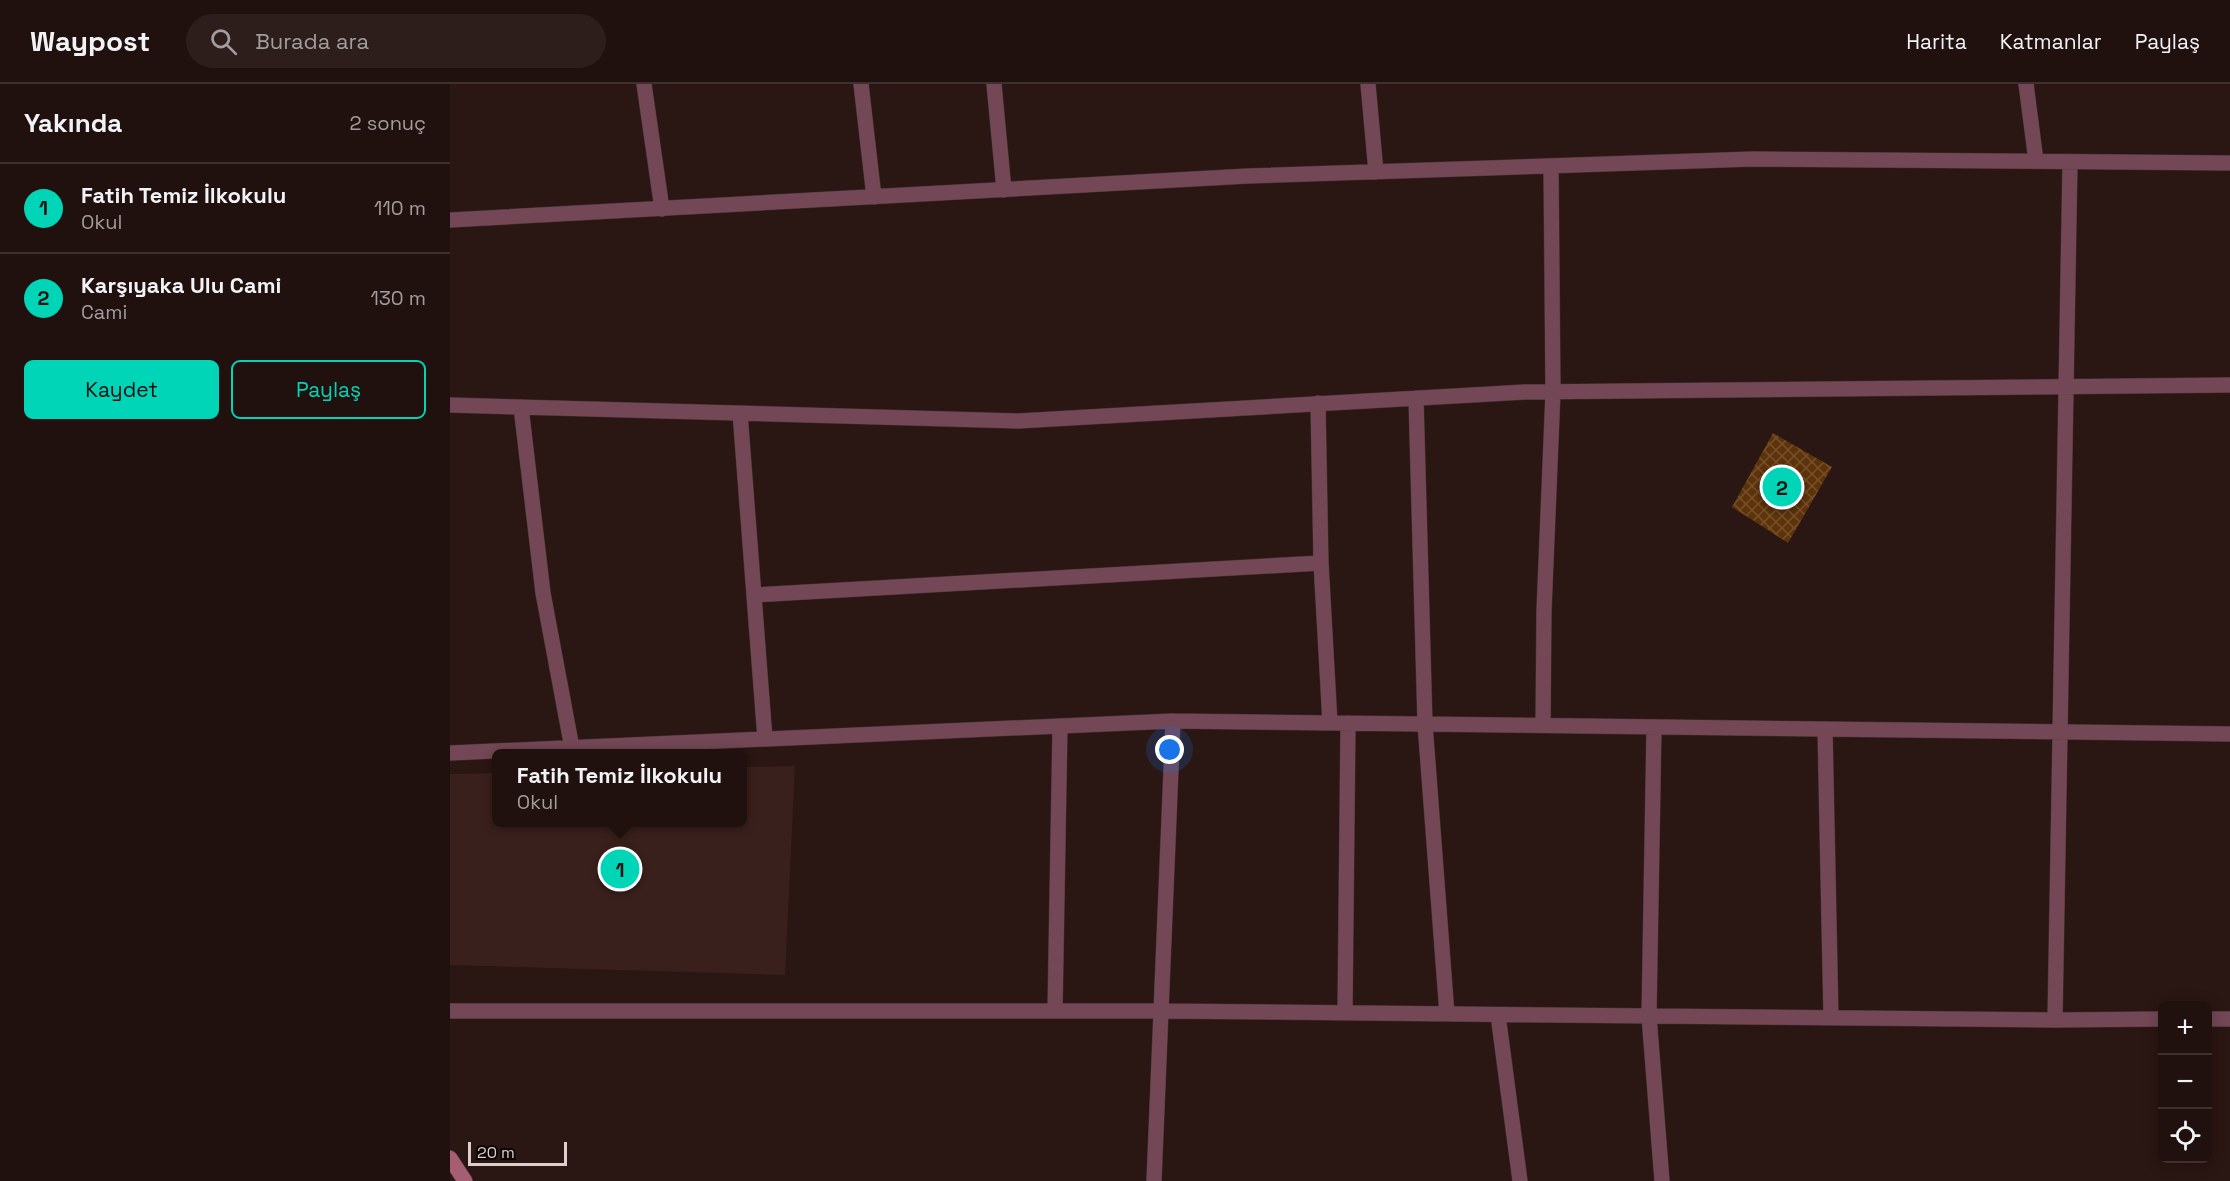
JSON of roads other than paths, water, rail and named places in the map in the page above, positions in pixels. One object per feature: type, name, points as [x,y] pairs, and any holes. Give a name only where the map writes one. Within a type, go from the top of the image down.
[{"type":"main road","points":[[450,1158],[465,1181]]},
{"type":"street","points":[[644,84],[662,209]]},
{"type":"street","points":[[861,84],[874,197]]},
{"type":"street","points":[[994,84],[1004,190]]},
{"type":"street","points":[[1368,84],[1376,172]]},
{"type":"street","points":[[2026,84],[2036,161]]},
{"type":"street","points":[[450,220],[1248,176],[1753,159],[2230,163]]},
{"type":"street","points":[[2055,1020],[2058,731],[2070,162]]},
{"type":"street","points":[[1543,725],[1544,610],[1553,392],[1551,166]]},
{"type":"street","points":[[450,405],[1018,421],[1553,392],[2230,385]]},
{"type":"street","points":[[1416,398],[1425,724],[1447,1014]]},
{"type":"street","points":[[1318,404],[1321,562],[1330,723]]},
{"type":"street","points":[[521,407],[543,593],[572,748]]},
{"type":"street","points":[[740,413],[765,739]]},
{"type":"street","points":[[754,595],[1321,562]]},
{"type":"street","points":[[548,749],[1173,720],[2230,734]]},
{"type":"street","points":[[1154,1181],[1173,720]]},
{"type":"street","points":[[1345,1013],[1348,723]]},
{"type":"street","points":[[1055,1011],[1060,726]]},
{"type":"street","points":[[1654,727],[1649,1016],[1662,1181]]},
{"type":"street","points":[[1825,729],[1831,1018]]},
{"type":"street","points":[[450,753],[492,751]]},
{"type":"street","points":[[450,1011],[1161,1011],[2158,1019]]},
{"type":"street","points":[[1498,1015],[1520,1181]]},
{"type":"street","points":[[2212,1019],[2230,1018]]},
{"type":"place","name":"Karşıyaka Ulu Cami","points":[[1782,487]]},
{"type":"place","name":"Fatih Temiz İlkokulu","points":[[620,869]]}]
